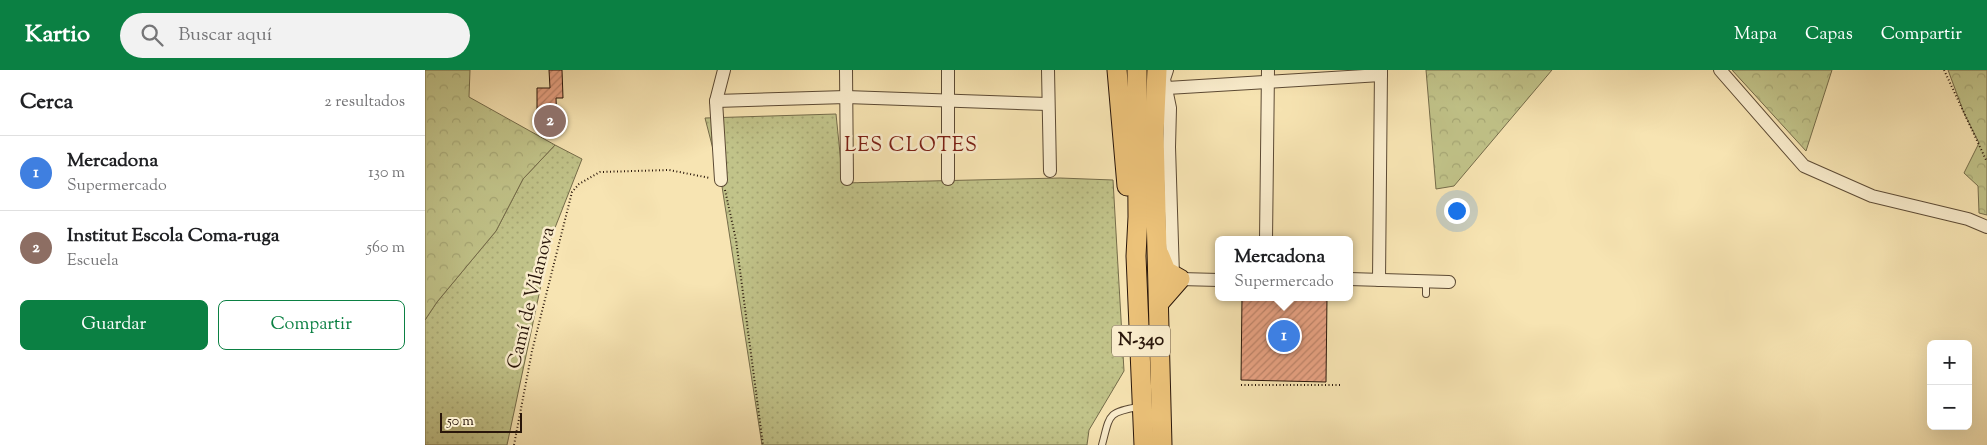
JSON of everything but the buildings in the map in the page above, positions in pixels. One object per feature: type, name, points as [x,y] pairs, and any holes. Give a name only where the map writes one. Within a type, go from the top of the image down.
[{"type":"main road","points":[[1117,70],[1130,220],[1136,238]]},
{"type":"main road","name":"N-340","points":[[1137,70],[1138,217],[1136,238],[1144,445]]},
{"type":"main road","points":[[1157,70],[1154,134],[1163,445]]},
{"type":"main road","points":[[1157,241],[1166,271],[1176,277],[1159,303]]},
{"type":"street","points":[[721,180],[716,101],[724,70]]},
{"type":"street","points":[[846,70],[847,179]]},
{"type":"street","points":[[947,70],[948,180]]},
{"type":"street","points":[[1048,70],[1050,171]]},
{"type":"street","points":[[1167,70],[1164,79],[1170,108],[1169,147],[1176,277],[1215,280]]},
{"type":"street","points":[[1719,70],[1804,166],[1872,196],[1968,219],[1987,227]]},
{"type":"street","points":[[1167,88],[1268,76],[1381,72],[1379,280]]},
{"type":"street","points":[[1266,236],[1268,76]]},
{"type":"street","points":[[1154,134],[1159,126],[1162,101],[1167,88]]},
{"type":"street","points":[[716,101],[846,97],[1048,104]]},
{"type":"street","points":[[1353,280],[1379,280],[1426,288],[1449,282]]},
{"type":"lane","points":[[1102,445],[1109,418],[1119,410],[1143,406]]},
{"type":"path","points":[[1944,70],[1986,156],[1987,162]]},
{"type":"path","name":"Camí de Vilanova","points":[[514,445],[532,351],[572,192],[579,184],[600,172],[669,170],[721,180]]},
{"type":"path","points":[[721,180],[724,184],[736,240],[763,445]]},
{"type":"path","points":[[1241,385],[1341,385]]},
{"type":"green space","points":[[425,70],[470,70],[469,97],[555,145],[523,179],[496,231],[437,302],[425,320]]},
{"type":"green space","points":[[1426,70],[1552,70],[1454,186],[1436,189]]},
{"type":"green space","points":[[1732,70],[1832,70],[1806,151]]},
{"type":"green space","points":[[1948,70],[1987,70],[1987,215],[1979,213],[1978,186],[1964,173],[1979,143],[1964,113]]},
{"type":"green space","points":[[836,114],[843,183],[1060,178],[1113,180],[1124,371],[1089,430],[1087,445],[762,445],[721,180],[705,118]]},
{"type":"green space","points":[[555,145],[582,159],[551,238],[507,445],[425,445],[425,320],[437,302],[496,231],[523,179]]},
{"type":"place","name":"Institut Escola Coma-ruga","points":[[550,121]]},
{"type":"place","name":"Mercadona","points":[[1284,336]]},
{"type":"district","name":"LES CLOTES","points":[[911,146]]}]
